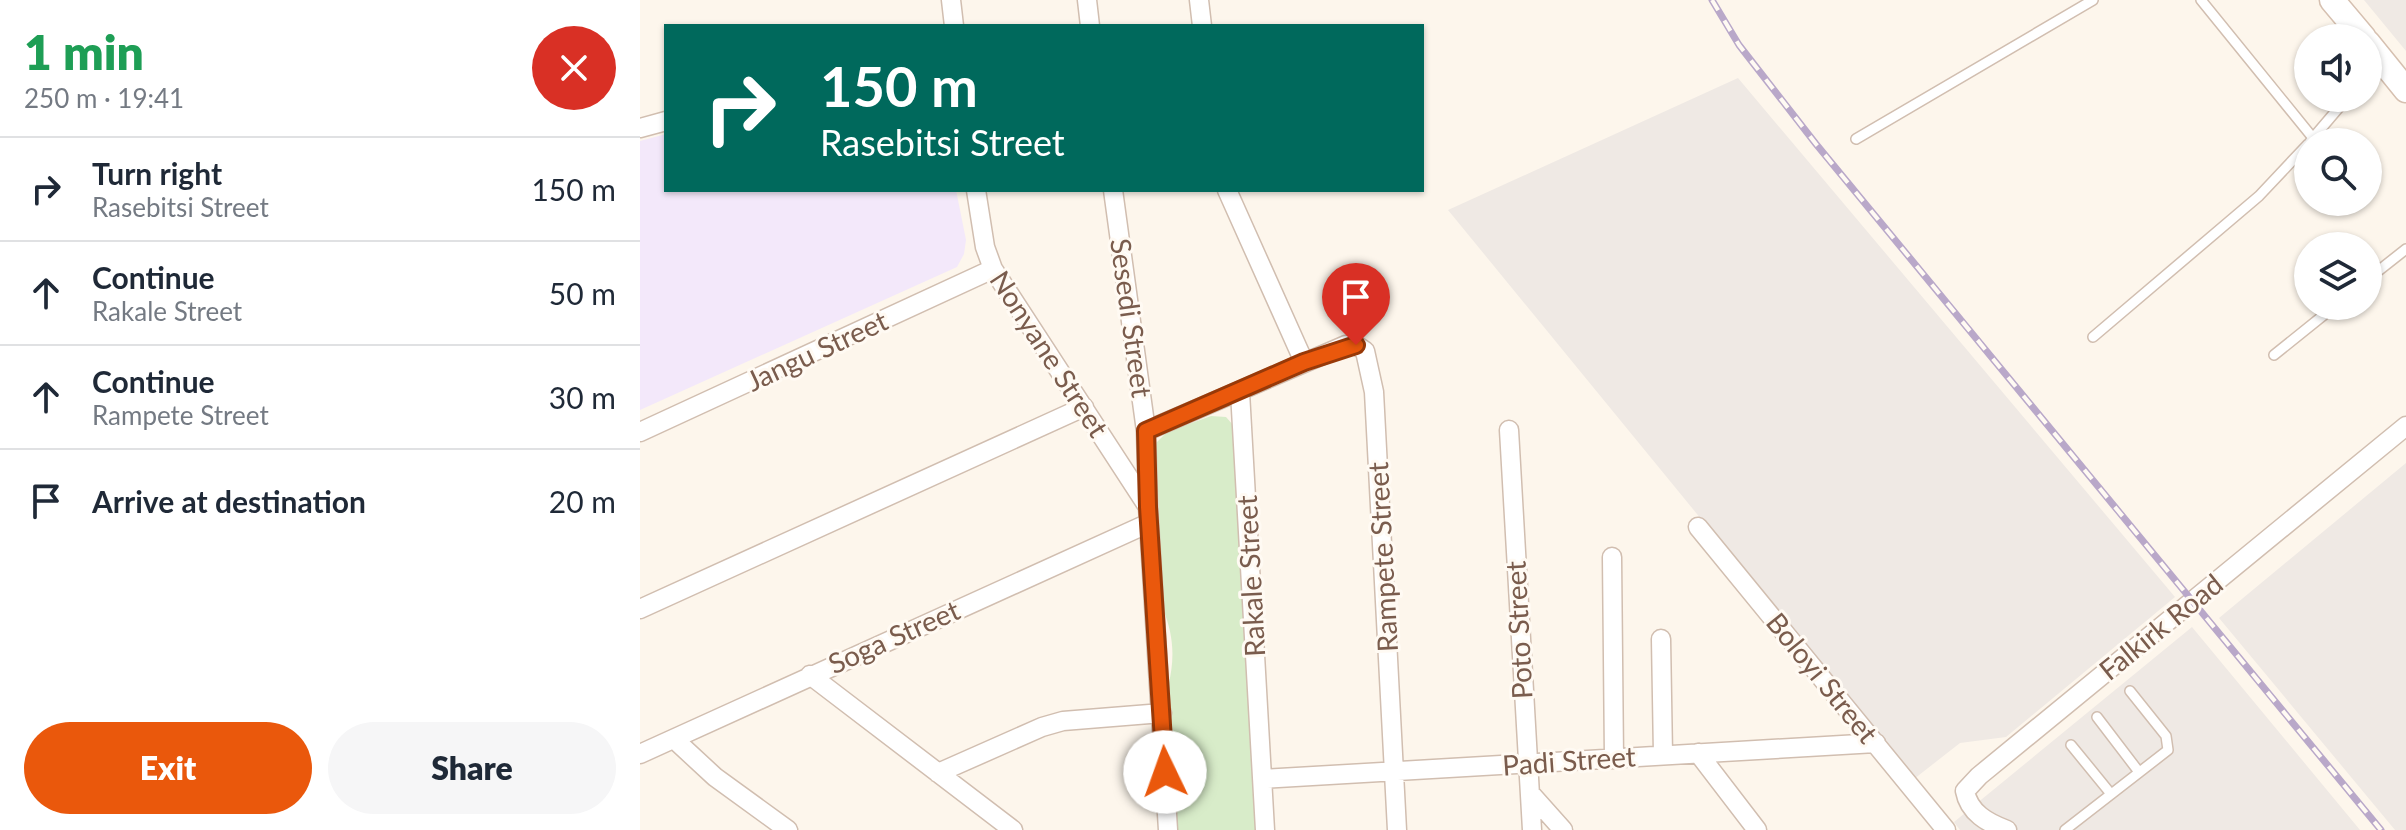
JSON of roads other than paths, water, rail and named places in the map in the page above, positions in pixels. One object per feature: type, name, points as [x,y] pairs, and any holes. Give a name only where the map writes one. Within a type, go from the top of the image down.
[{"type":"main road","points":[[2332,0],[2352,24]]},
{"type":"main road","points":[[2382,60],[2406,90]]},
{"type":"street","points":[[951,0],[954,24]]},
{"type":"street","points":[[1087,0],[1090,24]]},
{"type":"street","points":[[1199,0],[1202,24]]},
{"type":"street","points":[[640,128],[664,122]]},
{"type":"street","name":"Nonyane Street","points":[[976,192],[985,247],[993,269],[1084,407],[1148,515]]},
{"type":"street","name":"Sesedi Street","points":[[1113,192],[1146,431],[1148,515],[1168,830]]},
{"type":"street","points":[[1146,431],[1304,362],[1228,192]]},
{"type":"street","name":"Jangu Street","points":[[640,432],[993,269]]},
{"type":"street","name":"Rampete Street","points":[[1304,362],[1356,345],[1370,361],[1397,830]]},
{"type":"street","name":"Rakale Street","points":[[1240,392],[1265,830]]},
{"type":"street","points":[[640,609],[1084,407]]},
{"type":"street","name":"Falkirk Road","points":[[2007,830],[1987,823],[1967,802],[1965,791],[1979,776],[2406,426]]},
{"type":"street","name":"Poto Street","points":[[1509,430],[1532,830]]},
{"type":"street","name":"Soga Street","points":[[640,754],[1148,515]]},
{"type":"street","name":"Boloyi Street","points":[[1698,527],[1946,830]]},
{"type":"street","points":[[1612,557],[1614,759]]},
{"type":"street","points":[[1661,639],[1663,755]]},
{"type":"street","points":[[810,675],[1013,830]]},
{"type":"street","points":[[938,773],[1042,727],[1063,721],[1162,713]]},
{"type":"street","points":[[674,739],[715,777],[788,830]]},
{"type":"street","name":"Padi Street","points":[[1263,779],[1876,743]]},
{"type":"street","points":[[1698,753],[1757,830]]},
{"type":"street","name":"Padi Street","points":[[1530,793],[1563,830]]},
{"type":"lane","points":[[1856,139],[2093,0]]},
{"type":"lane","points":[[2201,0],[2299,128]]},
{"type":"lane","points":[[2322,128],[2335,112]]},
{"type":"lane","points":[[2093,337],[2259,196],[2294,159]]},
{"type":"lane","points":[[2382,268],[2406,249]]},
{"type":"lane","points":[[2274,355],[2318,320]]},
{"type":"lane","points":[[2065,830],[2168,750],[2169,743],[2130,691]]},
{"type":"lane","points":[[2097,717],[2139,772]]},
{"type":"lane","points":[[2071,745],[2111,794]]},
{"type":"railway","points":[[1712,0],[1739,45],[1816,144],[2381,830]]}]
